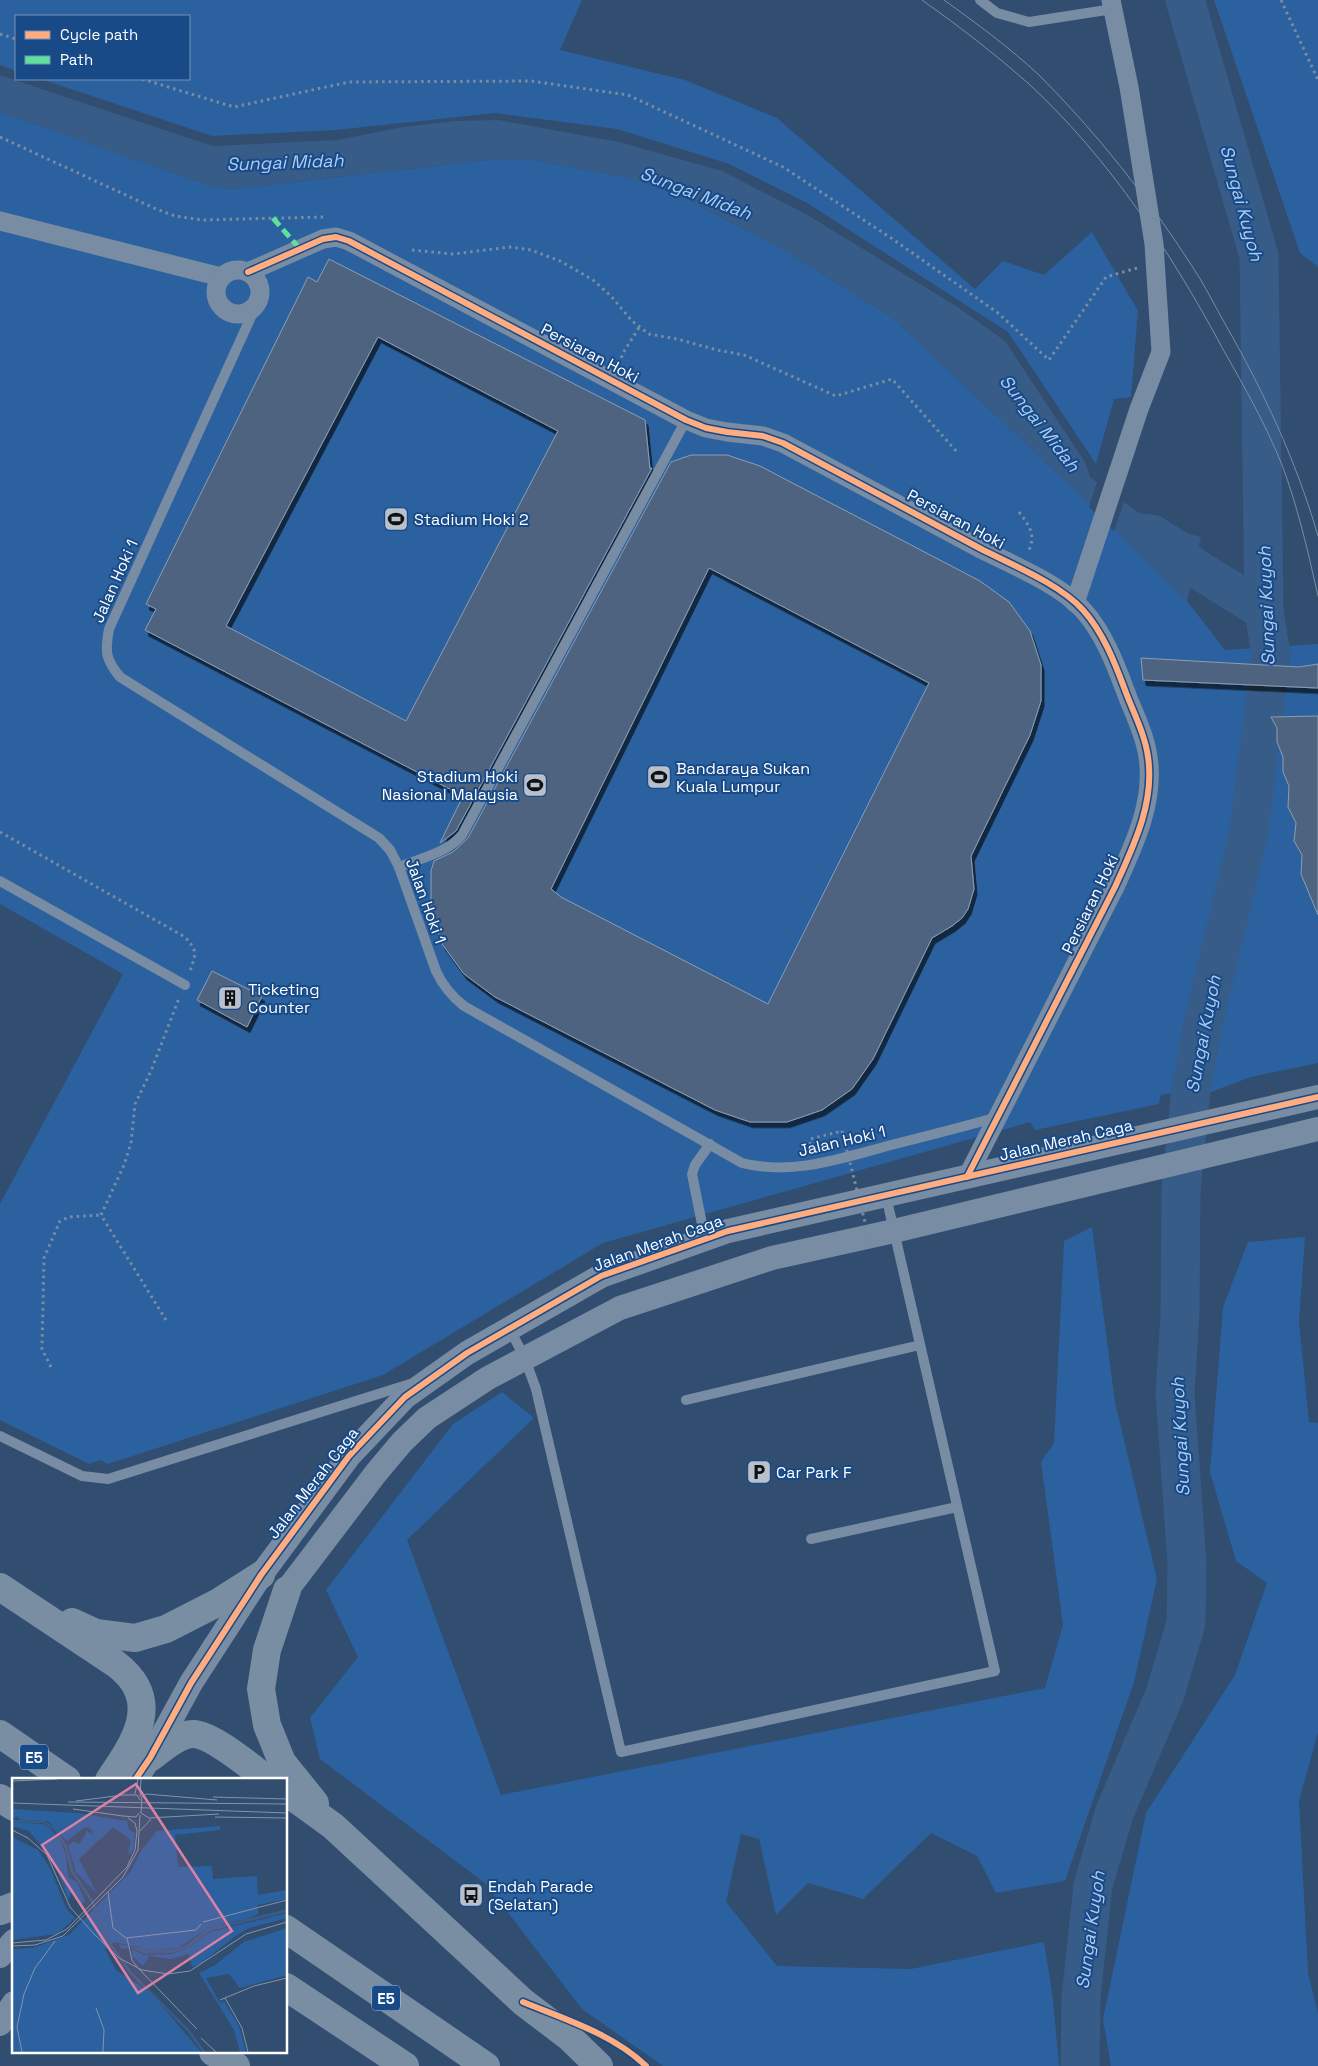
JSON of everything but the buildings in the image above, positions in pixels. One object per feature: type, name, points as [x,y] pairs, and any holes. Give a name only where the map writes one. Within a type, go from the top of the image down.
[{"type":"highway","points":[[10,1593],[96,1632],[135,1638],[166,1629],[217,1603],[260,1575]]},
{"type":"highway","points":[[287,1590],[267,1650],[261,1689],[267,1725],[282,1762],[334,1826]]},
{"type":"highway","points":[[10,1593],[116,1664],[129,1674],[135,1682],[141,1698],[142,1714],[132,1746],[110,1778]]},
{"type":"highway","name":"E5","points":[[0,1734],[64,1778]]},
{"type":"highway","points":[[142,1769],[176,1739],[193,1734],[213,1740],[265,1778]]},
{"type":"highway","points":[[288,1793],[334,1826],[523,2002],[569,2037],[599,2066]]},
{"type":"highway","points":[[0,1798],[12,1806]]},
{"type":"highway","name":"E5","points":[[288,1930],[486,2066]]},
{"type":"highway","points":[[288,1988],[405,2066]]},
{"type":"highway","points":[[216,2054],[236,2066]]},
{"type":"street","points":[[1076,603],[1139,409],[1161,352],[1154,244],[1129,87],[1112,4]]},
{"type":"street","points":[[6,224],[221,277]]},
{"type":"street","name":"Persiaran Hoki","points":[[248,272],[323,239],[336,237],[349,241],[686,420],[706,428],[763,436],[784,443],[1059,591],[1076,603],[1088,617],[1104,642],[1117,669],[1142,734],[1148,756],[1150,778],[1148,798],[1132,850],[1116,887],[967,1177]]},
{"type":"street","points":[[234,270],[248,272],[254,276],[260,288],[259,302],[255,308],[236,315],[223,309],[216,296],[221,277],[234,270]]},
{"type":"street","name":"Jalan Merah Caga","points":[[142,1769],[191,1683],[260,1575],[349,1456],[405,1397],[432,1377],[467,1353],[601,1276],[728,1231],[1318,1097]]},
{"type":"street","points":[[287,1590],[376,1474],[408,1436],[427,1418],[488,1378],[620,1308],[772,1258],[894,1231],[1318,1129]]},
{"type":"street","points":[[0,1956],[12,1943]]},
{"type":"street","points":[[0,2024],[12,2006]]},
{"type":"lane","points":[[980,0],[997,13],[1029,22],[1112,4]]},
{"type":"lane","name":"Jalan Hoki 1","points":[[255,308],[109,629],[105,648],[110,665],[120,677],[365,828],[390,850],[399,866],[436,971],[442,984],[453,998],[742,1162],[757,1166],[793,1168],[812,1165],[998,1117]]},
{"type":"lane","points":[[399,866],[446,849],[456,843],[462,835],[686,420]]},
{"type":"lane","points":[[0,881],[185,985]]},
{"type":"lane","points":[[705,1239],[692,1174],[695,1164],[710,1144]]},
{"type":"lane","points":[[510,1329],[525,1359],[536,1389],[621,1752],[995,1671],[886,1196]]},
{"type":"lane","points":[[686,1400],[920,1345]]},
{"type":"lane","points":[[0,1436],[82,1476],[108,1479],[432,1377]]},
{"type":"lane","points":[[812,1539],[957,1506]]},
{"type":"path","points":[[1281,0],[1318,80]]},
{"type":"path","points":[[0,34],[15,39]]},
{"type":"path","points":[[145,80],[234,107],[349,82],[531,81],[628,95],[783,167],[998,313],[1048,360],[1106,276],[1156,263]]},
{"type":"path","points":[[0,137],[175,216],[202,220],[315,216],[328,218]]},
{"type":"path","points":[[406,248],[415,251],[453,254],[510,247],[531,250],[560,261],[593,280],[649,334],[744,355],[836,396],[892,379],[957,452]]},
{"type":"path","points":[[622,353],[640,326]]},
{"type":"path","points":[[1019,512],[1030,527],[1033,541]]},
{"type":"path","points":[[0,832],[185,937],[193,946],[196,955],[151,1071],[135,1104],[131,1143],[124,1165],[101,1215]]},
{"type":"path","points":[[812,1165],[810,1139],[842,1131],[872,1250]]},
{"type":"path","points":[[101,1215],[166,1320]]},
{"type":"path","points":[[51,1367],[42,1349],[44,1258],[60,1220],[69,1217],[101,1215]]},
{"type":"shaded area","points":[[0,0],[582,0],[560,50],[685,80],[777,118],[975,289],[1003,261],[1044,275],[1092,232],[1138,311],[1131,397],[1114,399],[1096,464],[1008,332],[807,203],[729,164],[617,129],[495,113],[336,130],[212,136],[44,80],[190,80],[190,15],[15,15],[15,71],[0,65]]},
{"type":"shaded area","points":[[1214,0],[1318,0],[1318,267],[1300,253]]},
{"type":"shaded area","name":"Bandaraya Sukan Kuala Lumpur","points":[[0,112],[208,185],[233,189],[487,160],[534,160],[631,178],[683,197],[784,250],[893,318],[1084,498],[1187,601],[1225,650],[1318,644],[1318,1063],[1251,1077],[1203,1095],[1206,1086],[1161,1095],[1159,1104],[1035,1130],[1030,1122],[603,1243],[383,1375],[108,1464],[100,1460],[89,1464],[0,1420],[0,1204],[123,974],[0,904]]},
{"type":"shaded area","points":[[1092,1227],[1115,1402],[1157,1579],[1134,1682],[1065,1881],[996,1893],[977,1856],[931,1833],[863,1899],[808,1883],[776,1915],[759,1839],[741,1834],[726,1902],[777,1966],[911,1969],[1044,1942],[1053,1999],[1059,2066],[663,2066],[582,2009],[486,1884],[320,1759],[310,1718],[358,1657],[326,1590],[453,1424],[502,1392],[534,1418],[407,1540],[501,1795],[1045,1688],[1063,1625],[1041,1462],[1054,1443],[1064,1241]]},
{"type":"shaded area","points":[[1305,1237],[1299,1322],[1309,1422],[1318,1423],[1318,1732],[1299,1801],[1308,1973],[1318,2014],[1318,2066],[1111,2066],[1103,2019],[1146,1813],[1235,1675],[1267,1583],[1236,1561],[1210,1472],[1223,1307],[1248,1242]]},
{"type":"water","points":[[0,75],[213,146],[338,140],[397,128],[455,121],[499,120],[619,142],[722,171],[806,214],[956,306],[1005,341],[1085,462],[1090,477],[1139,513],[1160,516],[1189,534],[1201,537],[1187,601],[1084,498],[893,318],[784,250],[683,197],[631,178],[534,160],[487,160],[233,189],[208,185],[0,112]]},
{"type":"pier","points":[[1098,479],[1125,499],[1114,531],[1089,507]]},
{"type":"waterway","name":"Sungai Kuyoh","points":[[1080,2066],[1081,1998],[1093,1885],[1115,1811],[1165,1694],[1186,1623],[1187,1564],[1175,1393],[1180,1314],[1181,1189],[1191,1089],[1203,1024],[1249,831],[1271,655],[1264,611],[1259,256],[1185,0]]},
{"type":"waterway","name":"Sungai Midah","points":[[1151,534],[1194,567],[1264,611]]},
{"type":"tram line","points":[[922,0],[1003,62],[1059,113],[1113,176],[1161,244],[1204,315],[1255,407],[1276,450],[1298,513],[1318,596]]},
{"type":"tram line","points":[[944,0],[1039,75],[1101,143],[1158,216],[1205,287],[1265,400],[1300,480],[1318,536]]},
{"type":"marked path","points":[[273,218],[299,248]]},
{"type":"cycle path","points":[[248,272],[323,239],[336,237],[349,241],[686,420],[706,428],[763,436],[783,443],[1050,584],[1083,610],[1097,628],[1113,659],[1144,740],[1149,774],[1145,808],[1129,856],[1115,887],[967,1177]]},
{"type":"cycle path","points":[[136,1778],[150,1758],[191,1683],[261,1575],[349,1456],[405,1397],[467,1353],[601,1276],[728,1231],[1318,1097]]},
{"type":"cycle path","points":[[523,2002],[588,2028],[619,2045],[646,2066]]},
{"type":"place","name":"Stadium Hoki 2","points":[[396,519]]},
{"type":"place","name":"Bandaraya Sukan Kuala Lumpur","points":[[659,777]]},
{"type":"place","name":"Stadium Hoki Nasional Malaysia","points":[[535,785]]},
{"type":"place","name":"Ticketing Counter","points":[[230,998]]},
{"type":"place","name":"Car Park F","points":[[759,1472]]},
{"type":"place","name":"Endah Parade (Selatan)","points":[[471,1895]]}]
